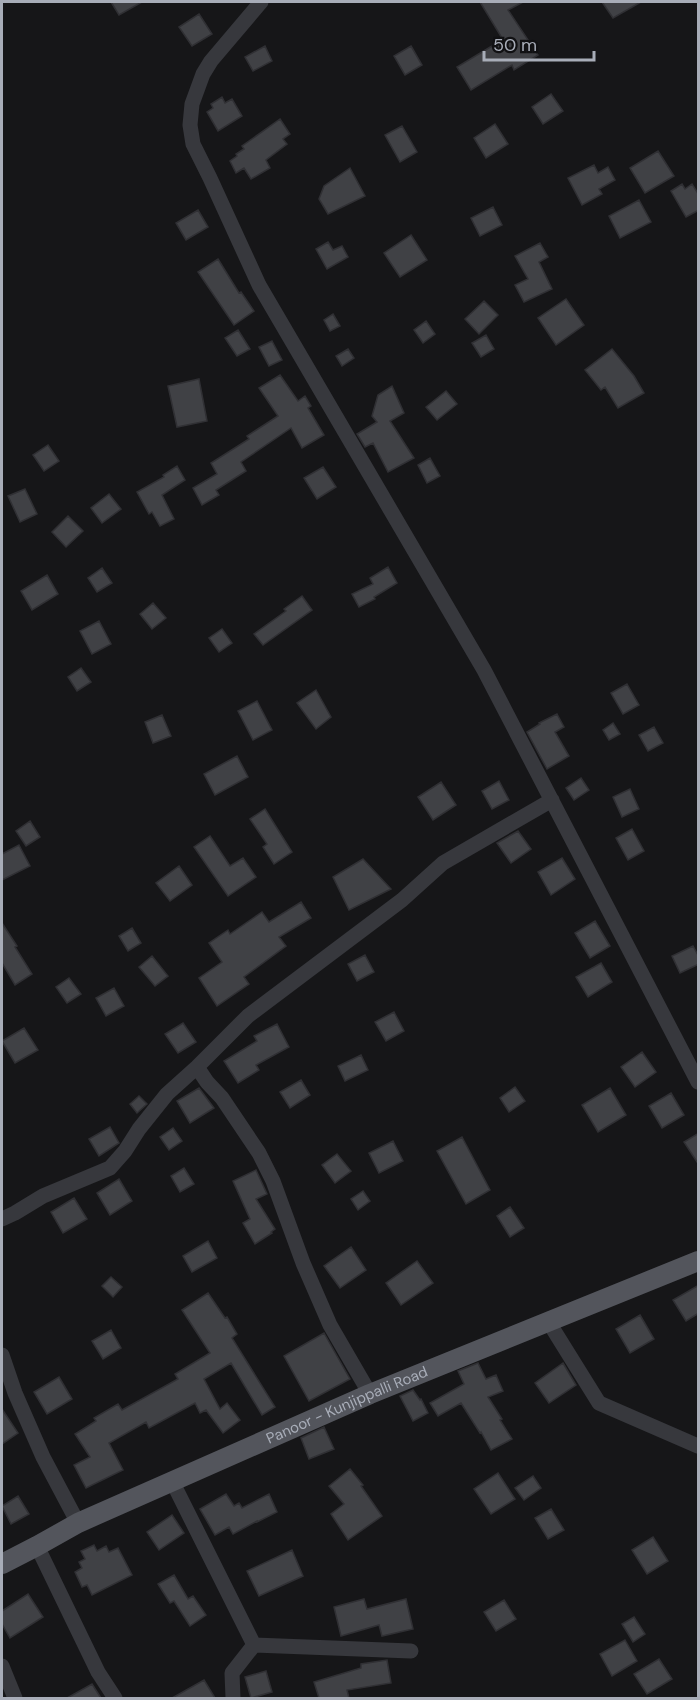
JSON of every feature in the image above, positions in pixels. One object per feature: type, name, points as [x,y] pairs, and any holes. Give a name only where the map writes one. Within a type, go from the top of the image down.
[{"type":"main road","name":"Panoor - Kunjippalli Road","points":[[2,1564],[78,1523],[370,1394],[699,1261]]},
{"type":"street","points":[[261,2],[211,61],[203,74],[192,104],[190,124],[193,144],[259,285],[484,670],[699,1082]]},
{"type":"street","points":[[2,1219],[15,1214],[43,1196],[110,1168],[167,1094],[248,1016],[402,900],[443,863],[552,801]]},
{"type":"street","points":[[197,1067],[222,1098],[259,1153],[273,1181],[303,1263],[330,1325],[370,1394]]},
{"type":"street","points":[[548,1321],[599,1403],[699,1446]]},
{"type":"street","points":[[2,1355],[15,1393],[43,1457],[78,1523]]},
{"type":"street","points":[[172,1481],[254,1645]]},
{"type":"street","points":[[37,1546],[99,1672],[115,1698]]},
{"type":"street","points":[[254,1645],[411,1651]]},
{"type":"street","points":[[233,1698],[232,1673],[254,1645]]},
{"type":"street","points":[[2,1666],[15,1698]]},
{"type":"building","points":[[111,2],[142,2],[119,15]]},
{"type":"building","points":[[480,2],[523,2],[508,10],[538,55],[514,70],[512,65],[471,90],[457,67],[502,38]]},
{"type":"building","points":[[602,2],[641,2],[613,18]]},
{"type":"building","points":[[199,14],[212,34],[192,46],[179,27]]},
{"type":"building","points":[[265,46],[272,61],[253,71],[245,57]]},
{"type":"building","points":[[411,46],[422,65],[405,75],[394,56]]},
{"type":"building","points":[[551,94],[563,111],[543,124],[532,107]]},
{"type":"building","points":[[222,97],[225,103],[232,99],[242,116],[218,131],[207,112],[213,108],[211,104]]},
{"type":"building","points":[[280,119],[290,134],[283,139],[287,144],[266,160],[270,168],[251,179],[244,168],[236,173],[230,161],[244,149],[242,146]]},
{"type":"building","points":[[495,124],[508,144],[486,158],[474,138]]},
{"type":"building","points":[[402,126],[417,152],[400,162],[385,135]]},
{"type":"building","points":[[658,151],[674,176],[645,193],[630,168]]},
{"type":"building","points":[[594,165],[598,173],[608,167],[615,180],[599,189],[602,194],[582,205],[568,178]]},
{"type":"building","points":[[350,168],[365,196],[328,214],[319,199],[324,186]]},
{"type":"building","points":[[682,184],[685,189],[692,184],[699,195],[699,210],[686,217],[671,191]]},
{"type":"building","points":[[639,200],[651,222],[620,238],[609,216]]},
{"type":"building","points":[[493,207],[502,225],[480,236],[471,218]]},
{"type":"building","points":[[198,210],[208,227],[186,240],[176,223]]},
{"type":"building","points":[[411,235],[427,260],[400,277],[384,253]]},
{"type":"building","points":[[328,242],[333,250],[342,246],[348,257],[327,269],[316,249]]},
{"type":"building","points":[[540,243],[548,257],[539,262],[552,289],[524,302],[515,285],[528,279],[515,256]]},
{"type":"building","points":[[218,259],[239,293],[241,292],[254,311],[234,325],[198,272]]},
{"type":"building","points":[[566,299],[584,325],[556,345],[538,318]]},
{"type":"building","points":[[484,301],[498,315],[479,334],[465,319]]},
{"type":"building","points":[[333,314],[340,326],[330,331],[324,320]]},
{"type":"building","points":[[426,321],[435,334],[423,343],[414,330]]},
{"type":"building","points":[[238,330],[250,349],[237,356],[225,338]]},
{"type":"building","points":[[486,335],[494,349],[481,357],[472,343]]},
{"type":"building","points":[[272,341],[282,360],[269,366],[259,347]]},
{"type":"building","points":[[348,349],[354,358],[342,366],[336,356]]},
{"type":"building","points":[[612,349],[634,376],[644,393],[618,408],[605,387],[601,390],[585,370]]},
{"type":"building","points":[[280,375],[298,401],[305,396],[311,406],[308,408],[324,435],[302,448],[291,428],[241,462],[246,471],[216,490],[219,495],[202,505],[193,488],[217,474],[211,463],[249,439],[247,436],[278,416],[259,388]]},
{"type":"building","points":[[199,379],[207,421],[177,427],[168,386]]},
{"type":"building","points":[[392,386],[404,413],[390,421],[414,458],[388,472],[373,443],[365,447],[357,434],[377,422],[372,416],[378,395]]},
{"type":"building","points":[[446,391],[457,404],[437,420],[426,407]]},
{"type":"building","points":[[48,445],[59,461],[44,471],[33,455]]},
{"type":"building","points":[[430,458],[440,476],[427,483],[418,465]]},
{"type":"building","points":[[177,466],[185,480],[162,495],[174,519],[160,526],[152,512],[149,514],[137,492],[164,477],[163,475]]},
{"type":"building","points":[[323,467],[336,487],[317,499],[304,478]]},
{"type":"building","points":[[25,489],[37,514],[20,522],[8,496]]},
{"type":"building","points":[[109,494],[121,509],[102,523],[91,508]]},
{"type":"building","points":[[68,516],[83,531],[66,547],[52,532]]},
{"type":"building","points":[[388,567],[397,583],[359,607],[352,594],[373,584],[370,578]]},
{"type":"building","points":[[102,568],[112,583],[97,592],[88,578]]},
{"type":"building","points":[[47,575],[58,594],[32,610],[21,591]]},
{"type":"building","points":[[302,596],[312,610],[263,645],[254,634],[286,611],[284,609]]},
{"type":"building","points":[[153,603],[166,618],[152,629],[140,614]]},
{"type":"building","points":[[99,621],[111,644],[92,654],[80,631]]},
{"type":"building","points":[[222,629],[232,643],[219,652],[209,638]]},
{"type":"building","points":[[81,668],[91,682],[77,691],[68,677]]},
{"type":"building","points":[[627,684],[639,705],[623,714],[611,693]]},
{"type":"building","points":[[316,690],[331,717],[316,729],[297,703]]},
{"type":"building","points":[[257,701],[272,730],[253,740],[238,711]]},
{"type":"building","points":[[557,714],[564,727],[555,732],[569,756],[547,769],[527,732]]},
{"type":"building","points":[[162,715],[171,736],[153,743],[145,722]]},
{"type":"building","points":[[613,723],[620,734],[609,740],[603,730]]},
{"type":"building","points":[[654,727],[663,743],[648,751],[639,735]]},
{"type":"building","points":[[237,756],[248,777],[215,795],[204,774]]},
{"type":"building","points":[[581,778],[589,790],[574,800],[566,788]]},
{"type":"building","points":[[499,781],[509,800],[492,809],[482,791]]},
{"type":"building","points":[[441,782],[456,805],[433,820],[418,797]]},
{"type":"building","points":[[630,789],[639,809],[622,817],[613,797]]},
{"type":"building","points":[[265,809],[292,852],[274,864],[263,847],[267,844],[250,819]]},
{"type":"building","points":[[30,821],[40,837],[26,846],[16,831]]},
{"type":"building","points":[[632,829],[644,851],[628,860],[616,838]]},
{"type":"building","points":[[518,831],[531,849],[511,863],[497,843]]},
{"type":"building","points":[[210,836],[230,866],[243,858],[256,877],[228,896],[194,847]]},
{"type":"building","points":[[19,845],[30,866],[2,880],[2,854]]},
{"type":"building","points":[[562,858],[575,879],[551,895],[538,872]]},
{"type":"building","points":[[363,859],[391,889],[349,910],[333,877]]},
{"type":"building","points":[[179,866],[192,885],[170,901],[156,883]]},
{"type":"building","points":[[301,902],[311,918],[279,937],[286,946],[244,977],[249,984],[217,1006],[199,978],[222,962],[209,943],[228,930],[230,934],[262,912],[269,922]]},
{"type":"building","points":[[595,921],[610,946],[590,958],[575,933]]},
{"type":"building","points":[[2,923],[32,974],[15,985],[2,963]]},
{"type":"building","points":[[132,928],[141,943],[128,951],[119,936]]},
{"type":"building","points":[[693,946],[699,957],[699,964],[680,973],[672,956]]},
{"type":"building","points":[[365,955],[374,972],[357,981],[348,964]]},
{"type":"building","points":[[152,956],[168,976],[155,986],[139,967]]},
{"type":"building","points":[[601,963],[612,982],[588,997],[576,977]]},
{"type":"building","points":[[69,978],[81,994],[67,1003],[56,987]]},
{"type":"building","points":[[114,988],[124,1006],[106,1016],[96,998]]},
{"type":"building","points":[[394,1012],[404,1031],[386,1041],[375,1022]]},
{"type":"building","points":[[183,1023],[196,1042],[178,1053],[165,1034]]},
{"type":"building","points":[[277,1024],[289,1047],[256,1065],[259,1070],[238,1083],[224,1061],[257,1041],[254,1036]]},
{"type":"building","points":[[24,1028],[38,1050],[15,1063],[2,1041]]},
{"type":"building","points":[[642,1052],[656,1072],[635,1087],[621,1067]]},
{"type":"building","points":[[361,1055],[368,1070],[345,1081],[338,1066]]},
{"type":"building","points":[[301,1080],[310,1095],[290,1108],[280,1092]]},
{"type":"building","points":[[515,1087],[525,1101],[509,1112],[500,1098]]},
{"type":"building","points":[[199,1088],[214,1108],[190,1123],[177,1101]]},
{"type":"building","points":[[610,1088],[626,1115],[598,1132],[582,1105]]},
{"type":"building","points":[[671,1093],[684,1115],[662,1128],[649,1106]]},
{"type":"building","points":[[139,1096],[147,1104],[137,1113],[130,1104]]},
{"type":"building","points":[[110,1127],[119,1143],[99,1156],[89,1139]]},
{"type":"building","points":[[173,1128],[182,1141],[169,1150],[160,1137]]},
{"type":"building","points":[[699,1133],[699,1165],[684,1142]]},
{"type":"building","points":[[462,1137],[490,1190],[466,1204],[437,1151]]},
{"type":"building","points":[[393,1141],[403,1161],[379,1173],[369,1153]]},
{"type":"building","points":[[337,1154],[351,1171],[335,1183],[322,1165]]},
{"type":"building","points":[[184,1168],[194,1184],[180,1192],[171,1176]]},
{"type":"building","points":[[256,1170],[267,1194],[256,1199],[275,1229],[255,1244],[243,1223],[250,1219],[233,1181]]},
{"type":"building","points":[[119,1179],[132,1201],[110,1215],[97,1193]]},
{"type":"building","points":[[363,1191],[370,1201],[358,1210],[351,1199]]},
{"type":"building","points":[[74,1198],[87,1219],[63,1233],[51,1212]]},
{"type":"building","points":[[510,1207],[524,1228],[510,1237],[497,1216]]},
{"type":"building","points":[[208,1241],[217,1258],[192,1272],[183,1256]]},
{"type":"building","points":[[351,1247],[366,1270],[340,1288],[324,1266]]},
{"type":"building","points":[[417,1261],[433,1283],[401,1305],[386,1283]]},
{"type":"building","points":[[111,1277],[122,1287],[113,1297],[102,1286]]},
{"type":"building","points":[[699,1285],[699,1313],[686,1321],[673,1300]]},
{"type":"building","points":[[208,1293],[237,1334],[232,1338],[275,1407],[262,1415],[231,1363],[204,1379],[220,1409],[227,1403],[240,1420],[223,1433],[206,1410],[200,1413],[195,1403],[149,1428],[146,1422],[109,1443],[123,1470],[86,1488],[74,1465],[90,1457],[75,1434],[96,1421],[94,1418],[118,1404],[122,1410],[178,1379],[175,1374],[210,1353],[182,1310]]},
{"type":"building","points":[[640,1315],[654,1339],[630,1353],[616,1329]]},
{"type":"building","points":[[111,1330],[121,1348],[103,1359],[92,1341]]},
{"type":"building","points":[[324,1333],[350,1379],[309,1401],[284,1356]]},
{"type":"building","points":[[478,1363],[486,1379],[496,1375],[503,1391],[488,1397],[512,1439],[491,1450],[461,1403],[438,1416],[430,1403],[464,1384],[458,1371]]},
{"type":"building","points":[[563,1363],[576,1385],[549,1403],[535,1383]]},
{"type":"building","points":[[59,1377],[72,1399],[47,1414],[34,1392]]},
{"type":"building","points":[[413,1390],[428,1413],[413,1421],[400,1396]]},
{"type":"building","points":[[2,1409],[18,1433],[2,1444]]},
{"type":"building","points":[[324,1427],[334,1449],[309,1459],[301,1438]]},
{"type":"building","points":[[350,1469],[382,1516],[348,1540],[331,1514],[344,1504],[329,1486]]},
{"type":"building","points":[[498,1473],[515,1499],[491,1514],[474,1489]]},
{"type":"building","points":[[533,1476],[541,1488],[524,1500],[515,1488]]},
{"type":"building","points":[[226,1494],[234,1506],[239,1503],[242,1508],[269,1494],[277,1512],[233,1534],[229,1527],[215,1535],[200,1509]]},
{"type":"building","points":[[18,1496],[29,1514],[11,1524],[2,1506]]},
{"type":"building","points":[[551,1509],[564,1530],[548,1539],[535,1518]]},
{"type":"building","points":[[172,1515],[184,1533],[159,1550],[147,1532]]},
{"type":"building","points":[[653,1537],[668,1561],[647,1574],[632,1550]]},
{"type":"building","points":[[94,1545],[97,1551],[106,1546],[109,1552],[118,1548],[132,1575],[92,1595],[87,1585],[82,1587],[75,1572],[82,1568],[79,1562],[85,1559],[81,1551]]},
{"type":"building","points":[[292,1550],[303,1576],[259,1596],[247,1571]]},
{"type":"building","points":[[174,1575],[188,1599],[193,1596],[206,1615],[190,1626],[174,1601],[170,1603],[158,1584]]},
{"type":"building","points":[[28,1594],[43,1617],[10,1638],[2,1624],[2,1611]]},
{"type":"building","points":[[364,1599],[367,1609],[406,1599],[413,1629],[382,1636],[379,1625],[341,1636],[334,1607]]},
{"type":"building","points":[[504,1600],[516,1619],[496,1631],[484,1612]]},
{"type":"building","points":[[634,1617],[645,1634],[633,1642],[622,1624]]},
{"type":"building","points":[[625,1640],[637,1661],[612,1676],[600,1654]]},
{"type":"building","points":[[659,1659],[672,1679],[647,1694],[634,1674]]},
{"type":"building","points":[[387,1660],[391,1683],[347,1690],[349,1698],[319,1698],[314,1682],[361,1668],[361,1664]]},
{"type":"building","points":[[266,1671],[272,1692],[251,1698],[245,1677]]},
{"type":"building","points":[[204,1680],[215,1698],[172,1698]]},
{"type":"building","points":[[92,1684],[101,1698],[67,1698]]}]
